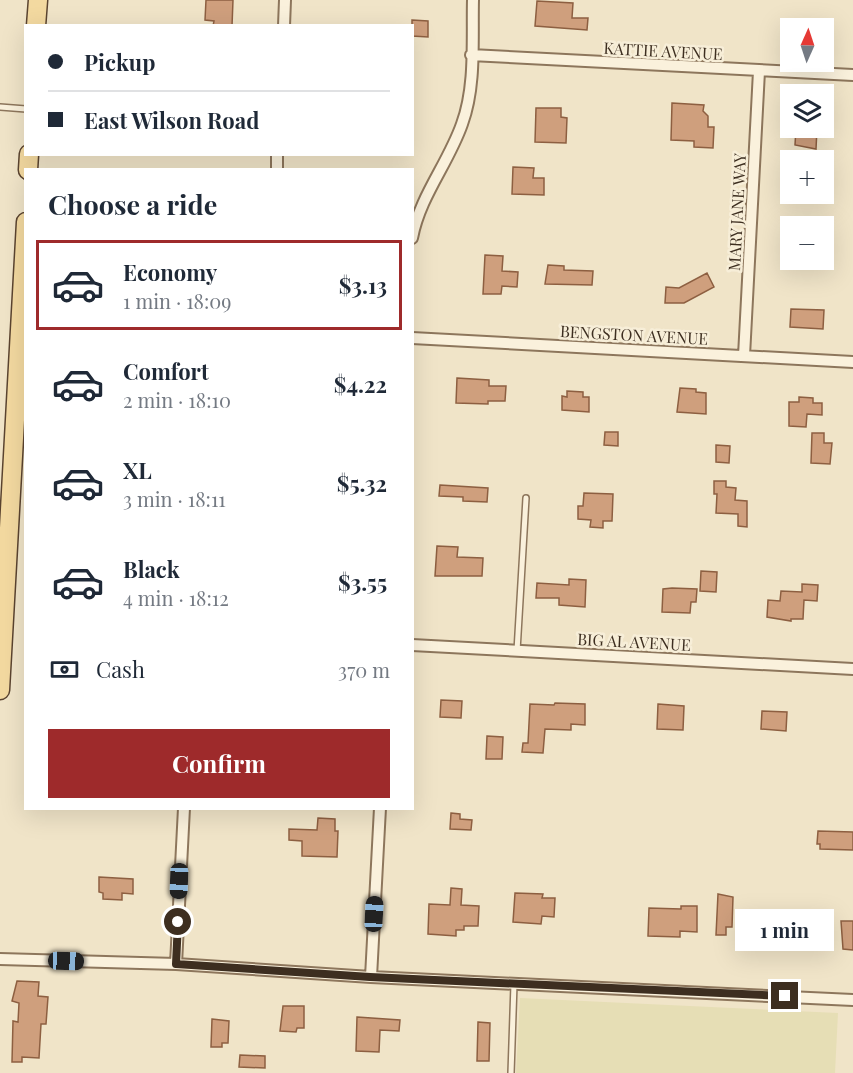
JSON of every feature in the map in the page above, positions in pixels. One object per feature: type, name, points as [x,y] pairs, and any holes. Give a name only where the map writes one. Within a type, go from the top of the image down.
[{"type":"main road","points":[[36,24],[38,0]]},
{"type":"main road","points":[[0,690],[24,259]]},
{"type":"street","points":[[284,24],[285,0]]},
{"type":"street","points":[[414,228],[417,215],[451,152],[463,121],[470,88],[473,0]]},
{"type":"street","name":"KATTIE AVENUE","points":[[471,55],[853,75]]},
{"type":"street","name":"MARY JANE WAY","points":[[744,356],[759,71]]},
{"type":"street","name":"BENGSTON AVENUE","points":[[414,338],[853,362]]},
{"type":"street","name":"BIG AL AVENUE","points":[[414,645],[853,669]]},
{"type":"street","points":[[176,964],[184,810]]},
{"type":"street","points":[[370,977],[380,810]]},
{"type":"street","points":[[0,959],[176,964],[370,977],[853,1000]]},
{"type":"lane","points":[[0,107],[24,109]]},
{"type":"lane","points":[[517,651],[526,498]]},
{"type":"lane","points":[[511,1073],[514,984]]},
{"type":"shaded area","points":[[520,998],[838,1013],[835,1073],[516,1073]]},
{"type":"building","points":[[206,0],[233,0],[232,24],[213,24],[214,21],[205,20]]},
{"type":"building","points":[[537,1],[573,3],[572,18],[588,18],[587,30],[535,26]]},
{"type":"building","points":[[412,20],[428,21],[428,37],[414,36],[414,24]]},
{"type":"building","points":[[672,103],[704,105],[703,111],[708,116],[708,127],[714,127],[713,148],[694,147],[694,141],[671,140]]},
{"type":"building","points":[[536,108],[561,108],[561,117],[567,118],[566,143],[535,142]]},
{"type":"building","points":[[795,138],[817,138],[816,149],[795,145]]},
{"type":"building","points":[[513,167],[534,168],[533,178],[544,178],[544,195],[512,194]]},
{"type":"building","points":[[485,255],[503,256],[502,271],[518,272],[517,287],[502,286],[501,294],[483,294]]},
{"type":"building","points":[[548,265],[564,266],[564,270],[593,271],[592,285],[545,284]]},
{"type":"building","points":[[707,273],[714,287],[684,303],[665,303],[666,287],[679,288]]},
{"type":"building","points":[[791,309],[824,310],[823,329],[790,327]]},
{"type":"building","points":[[457,378],[489,380],[489,386],[506,386],[505,401],[488,401],[488,404],[456,403]]},
{"type":"building","points":[[680,388],[696,389],[696,392],[706,393],[706,414],[677,412]]},
{"type":"building","points":[[567,391],[583,392],[583,397],[589,397],[589,412],[562,410],[562,396],[567,397]]},
{"type":"building","points":[[799,397],[813,398],[813,403],[822,403],[822,415],[807,414],[806,427],[789,426],[789,402],[799,402]]},
{"type":"building","points":[[605,432],[618,432],[618,446],[604,445]]},
{"type":"building","points":[[812,433],[824,433],[824,443],[832,443],[830,464],[811,463]]},
{"type":"building","points":[[716,445],[730,446],[729,463],[716,462]]},
{"type":"building","points":[[714,481],[726,481],[726,487],[736,488],[735,500],[747,501],[747,527],[738,526],[738,514],[716,513],[717,494],[714,494]]},
{"type":"building","points":[[440,485],[488,488],[487,502],[463,501],[463,497],[439,496]]},
{"type":"building","points":[[584,493],[613,494],[612,521],[603,521],[603,528],[590,527],[591,520],[578,519],[578,506],[583,506]]},
{"type":"building","points":[[437,546],[458,547],[457,557],[483,558],[482,576],[435,576]]},
{"type":"building","points":[[701,571],[717,572],[716,592],[700,591]]},
{"type":"building","points":[[569,579],[586,580],[585,607],[559,605],[559,598],[536,598],[537,583],[569,585]]},
{"type":"building","points":[[802,584],[818,585],[817,601],[804,600],[803,619],[791,619],[791,621],[767,617],[768,600],[780,601],[781,591],[802,592]]},
{"type":"building","points":[[663,589],[697,589],[696,602],[691,602],[690,613],[662,612]]},
{"type":"building","points":[[441,700],[462,701],[461,718],[440,717]]},
{"type":"building","points":[[555,703],[585,704],[585,725],[571,724],[571,730],[545,729],[543,753],[522,752],[523,743],[528,743],[530,704],[554,705]]},
{"type":"building","points":[[658,704],[684,706],[683,730],[657,729]]},
{"type":"building","points":[[762,711],[787,712],[786,731],[761,729]]},
{"type":"building","points":[[487,736],[503,737],[502,759],[486,759]]},
{"type":"building","points":[[451,813],[460,814],[460,819],[472,820],[471,830],[450,829]]},
{"type":"building","points":[[318,818],[335,819],[335,831],[338,831],[337,857],[302,856],[302,841],[289,840],[289,829],[317,830]]},
{"type":"building","points":[[818,831],[853,832],[853,850],[820,849],[820,844],[817,844]]},
{"type":"building","points":[[99,877],[133,879],[133,894],[122,893],[122,900],[103,899],[103,893],[99,892]]},
{"type":"building","points":[[451,888],[462,889],[461,905],[479,906],[478,926],[464,926],[464,930],[456,930],[456,936],[428,934],[429,904],[450,905]]},
{"type":"building","points":[[515,893],[543,894],[542,898],[555,898],[554,917],[542,916],[541,924],[513,922]]},
{"type":"building","points":[[718,894],[733,897],[732,927],[726,927],[726,935],[716,935]]},
{"type":"building","points":[[681,906],[697,906],[697,932],[680,931],[680,937],[648,936],[649,908],[681,909]]},
{"type":"building","points":[[841,921],[853,921],[853,950],[843,949]]},
{"type":"building","points":[[744,925],[769,926],[769,932],[779,932],[779,947],[774,946],[774,949],[743,948]]},
{"type":"building","points":[[17,981],[39,982],[38,996],[48,997],[46,1024],[41,1024],[39,1058],[22,1057],[22,1062],[12,1062],[13,1021],[18,1022],[19,1003],[12,1001]]},
{"type":"building","points":[[283,1006],[304,1006],[304,1028],[297,1028],[296,1032],[280,1031]]},
{"type":"building","points":[[357,1017],[400,1020],[399,1031],[380,1030],[379,1052],[356,1051]]},
{"type":"building","points":[[212,1019],[229,1021],[228,1043],[222,1043],[222,1047],[211,1047]]},
{"type":"building","points":[[478,1022],[490,1023],[489,1061],[477,1061]]},
{"type":"building","points":[[240,1055],[265,1056],[265,1068],[239,1067]]},
{"type":"route","points":[[178,922],[176,964],[370,977],[785,996]]}]
